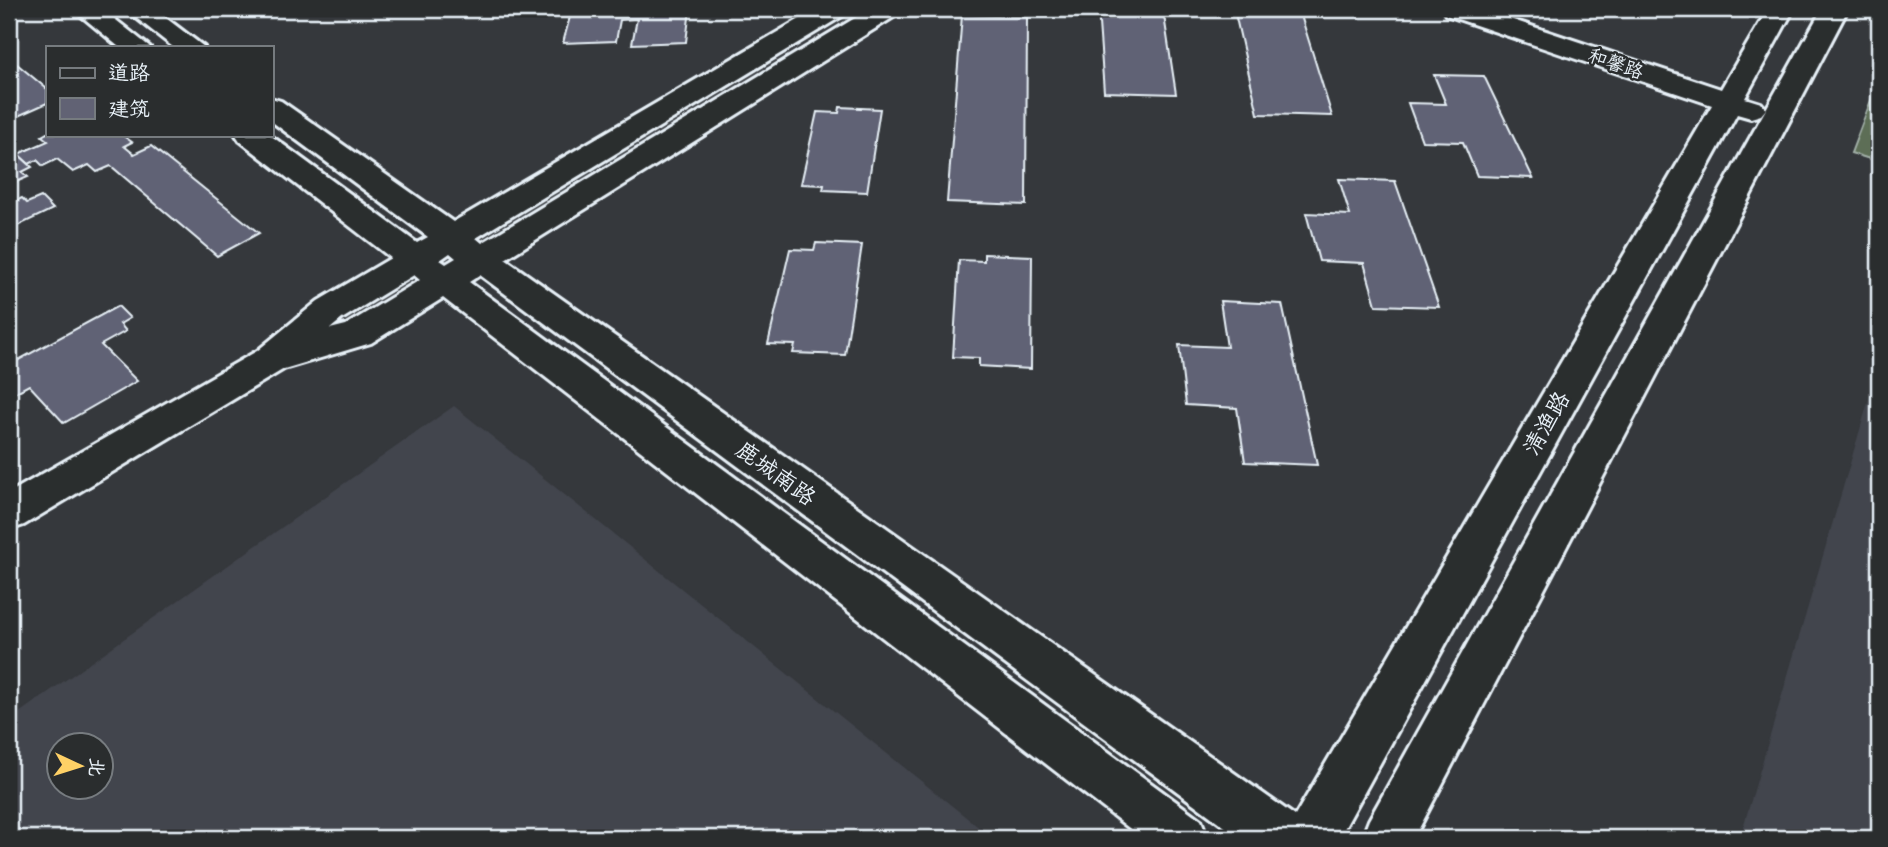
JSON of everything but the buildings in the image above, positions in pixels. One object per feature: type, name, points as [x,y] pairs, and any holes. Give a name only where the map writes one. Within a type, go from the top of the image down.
[{"type":"street","points":[[86,9],[135,46]]},
{"type":"street","points":[[138,9],[189,46]]},
{"type":"street","points":[[9,513],[270,361],[358,334],[429,270],[835,9]]},
{"type":"street","points":[[465,248],[888,9]]},
{"type":"street","name":"和馨路","points":[[1455,9],[1781,110]]},
{"type":"street","name":"和馨路","points":[[1504,9],[1733,94]]},
{"type":"street","name":"清渔路","points":[[1311,838],[1781,9]]},
{"type":"street","points":[[1387,838],[1835,9]]},
{"type":"street","name":"鹿城南路","points":[[273,108],[1282,838]]},
{"type":"street","name":"鹿城南路","points":[[252,136],[1183,838]]},
{"type":"shaded area","points":[[1879,365],[1879,838],[1740,838]]},
{"type":"shaded area","points":[[454,406],[992,838],[9,838],[9,720]]},
{"type":"green space","points":[[1879,79],[1879,162],[1851,153]]}]
